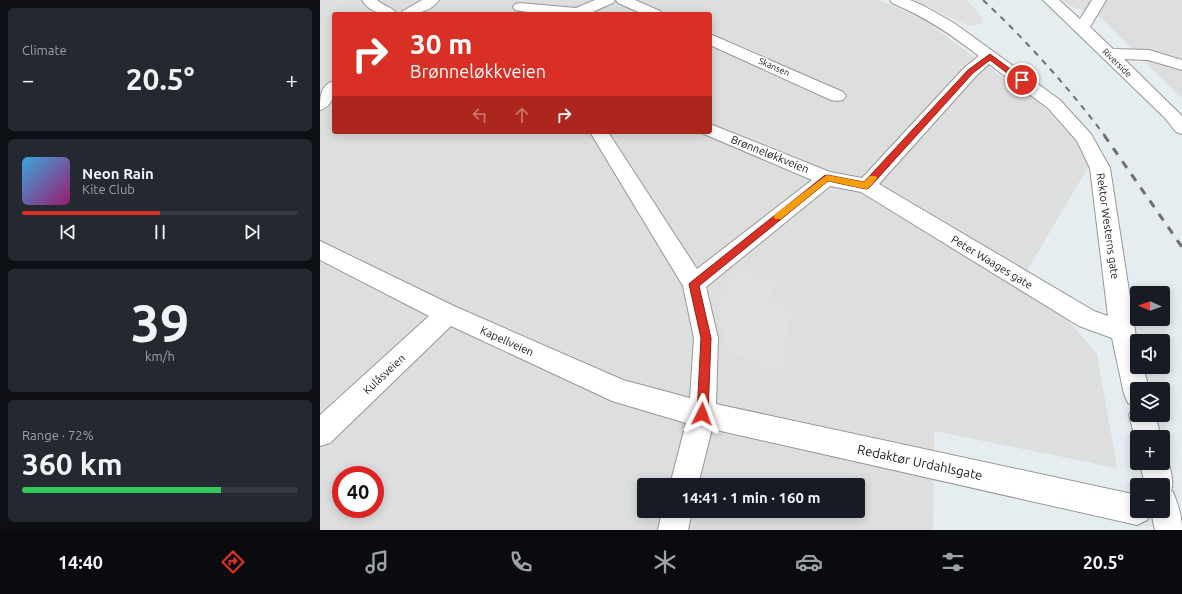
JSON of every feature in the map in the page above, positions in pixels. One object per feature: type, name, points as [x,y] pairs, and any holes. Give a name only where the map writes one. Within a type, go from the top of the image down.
[{"type":"street","points":[[369,0],[376,7],[386,12]]},
{"type":"street","points":[[411,12],[432,0]]},
{"type":"street","points":[[577,12],[608,0]]},
{"type":"street","points":[[623,0],[650,12]]},
{"type":"street","name":"Rektor Westerns gate","points":[[897,0],[919,9],[948,26],[990,56],[1054,104],[1085,138],[1100,168],[1122,331],[1134,382]]},
{"type":"street","name":"Riverside","points":[[1050,0],[1082,28],[1107,54],[1171,114],[1182,128]]},
{"type":"street","points":[[1082,28],[1098,0]]},
{"type":"street","points":[[520,7],[565,12]]},
{"type":"street","name":"Skansen","points":[[712,40],[838,96]]},
{"type":"street","points":[[1107,54],[1149,56],[1182,65]]},
{"type":"street","points":[[866,186],[970,72],[990,56]]},
{"type":"street","points":[[320,104],[332,89]]},
{"type":"street","name":"Brønneløkkveien","points":[[694,284],[827,178],[712,131]]},
{"type":"street","points":[[600,134],[694,284],[706,338],[702,414],[686,478]]},
{"type":"street","name":"Peter Waages gate","points":[[827,178],[866,186],[1087,319],[1122,331]]},
{"type":"street","name":"Kapellveien","points":[[320,250],[448,314],[621,392],[702,414]]},
{"type":"street","name":"Kulåsveien","points":[[320,433],[448,314]]},
{"type":"street","name":"Redaktør Urdahlsgate","points":[[702,414],[1130,508]]},
{"type":"street","points":[[672,530],[675,518]]},
{"type":"shaded area","points":[[320,0],[879,0],[922,19],[1045,107],[1092,161],[1026,272],[1097,354],[1117,468],[934,431],[933,530],[320,530]]},
{"type":"shaded area","points":[[914,0],[967,0],[980,15],[983,21],[981,24],[968,26]]},
{"type":"shaded area","points":[[1062,0],[1182,0],[1182,99],[1098,15],[1073,7]]},
{"type":"shaded area","points":[[743,270],[776,281],[769,300],[792,309],[780,374],[724,349],[720,295]]},
{"type":"railway","points":[[983,0],[1047,65],[1105,136]]},
{"type":"railway","points":[[1104,135],[1182,247]]},
{"type":"slow traffic","points":[[778,217],[827,178],[866,186],[873,178]]},
{"type":"route","points":[[702,414],[706,338],[694,284],[827,178],[866,186],[970,72],[990,56],[1022,80]]}]
